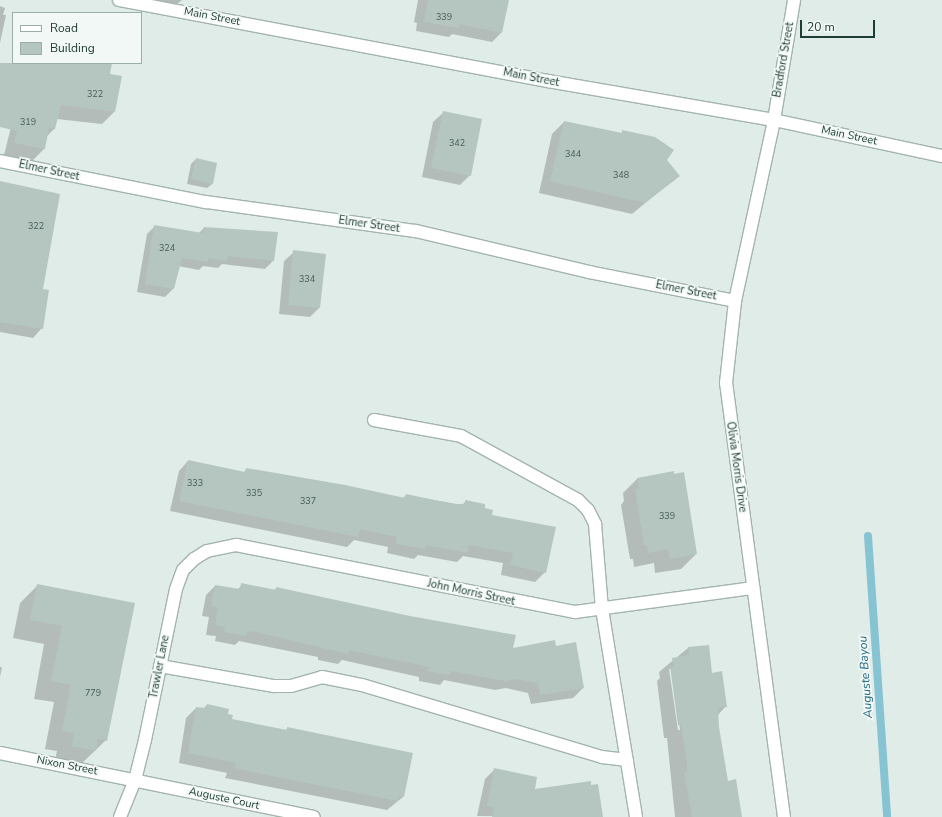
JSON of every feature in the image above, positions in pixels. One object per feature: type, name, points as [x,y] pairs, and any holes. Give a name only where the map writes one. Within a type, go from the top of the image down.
[{"type":"street","name":"Main Street","points":[[119,0],[548,81],[774,120],[942,156]]},
{"type":"street","name":"Bradford Street","points":[[774,120],[794,0]]},
{"type":"street","name":"Olivia Morris Drive","points":[[774,120],[736,301],[726,383],[784,817]]},
{"type":"street","name":"Elmer Street","points":[[0,161],[206,202],[416,231],[589,272],[736,301]]},
{"type":"street","points":[[374,420],[461,436],[578,500],[588,510],[595,524],[602,609],[636,817]]},
{"type":"street","name":"John Morris Street","points":[[194,558],[207,551],[236,545],[556,610],[575,612],[753,588]]},
{"type":"street","name":"Trawler Lane","points":[[120,817],[135,780],[176,590],[183,570],[194,558]]},
{"type":"street","points":[[160,666],[274,686],[290,686],[322,676],[362,685],[602,757],[627,760]]},
{"type":"street","name":"Nixon Street","points":[[0,753],[135,780]]},
{"type":"street","name":"Auguste Court","points":[[135,780],[314,817]]},
{"type":"building","points":[[428,0],[509,0],[502,33],[460,24],[459,28],[424,22]]},
{"type":"building","points":[[0,63],[112,64],[110,74],[122,76],[115,112],[61,105],[55,129],[49,128],[45,149],[14,143],[17,131],[0,127]]},
{"type":"building","points":[[443,111],[482,119],[471,176],[431,168]]},
{"type":"building","points":[[564,121],[622,133],[622,130],[655,137],[674,150],[667,160],[680,176],[645,203],[550,181]]},
{"type":"building","points":[[196,158],[217,163],[213,184],[191,179]]},
{"type":"building","points":[[0,181],[60,194],[43,289],[49,290],[43,329],[0,322]]},
{"type":"building","points":[[154,225],[203,233],[204,227],[278,232],[274,261],[228,256],[227,261],[208,258],[208,262],[182,258],[174,289],[145,284]]},
{"type":"building","points":[[293,250],[326,254],[320,308],[288,305]]},
{"type":"building","points":[[188,460],[245,472],[246,468],[345,485],[405,498],[406,494],[453,504],[465,504],[465,500],[485,504],[485,508],[493,510],[492,515],[556,527],[546,573],[510,565],[513,553],[469,545],[467,553],[426,545],[425,549],[396,544],[397,537],[360,529],[358,537],[179,501]]},
{"type":"building","points":[[674,471],[674,474],[684,472],[697,554],[670,559],[668,549],[648,553],[647,545],[644,545],[635,489],[639,489],[637,478]]},
{"type":"building","points":[[241,583],[276,590],[276,587],[410,616],[516,635],[513,648],[555,640],[556,646],[576,642],[584,688],[540,695],[538,683],[517,679],[505,681],[451,671],[450,675],[428,671],[429,667],[349,650],[348,654],[256,632],[247,631],[246,636],[224,632],[225,627],[215,625],[218,608],[211,606],[215,585],[240,589]]},
{"type":"building","points":[[37,584],[135,603],[107,741],[98,739],[96,751],[72,746],[74,733],[62,731],[71,685],[51,681],[62,626],[30,620]]},
{"type":"building","points":[[709,645],[712,673],[722,671],[727,707],[718,708],[719,727],[728,781],[736,779],[742,817],[692,817],[684,772],[687,772],[687,763],[681,725],[678,725],[670,666],[674,666],[672,658],[689,655],[688,647]]},
{"type":"building","points":[[207,704],[229,709],[228,714],[233,715],[232,719],[287,730],[287,727],[413,753],[404,797],[399,796],[398,801],[271,776],[235,768],[236,763],[188,753],[196,707],[206,708]]},
{"type":"building","points":[[494,768],[537,777],[535,789],[591,781],[591,785],[598,784],[603,817],[492,817],[494,808],[487,806]]},
{"type":"waterway","name":"Auguste Bayou","points":[[868,536],[887,817]]}]
